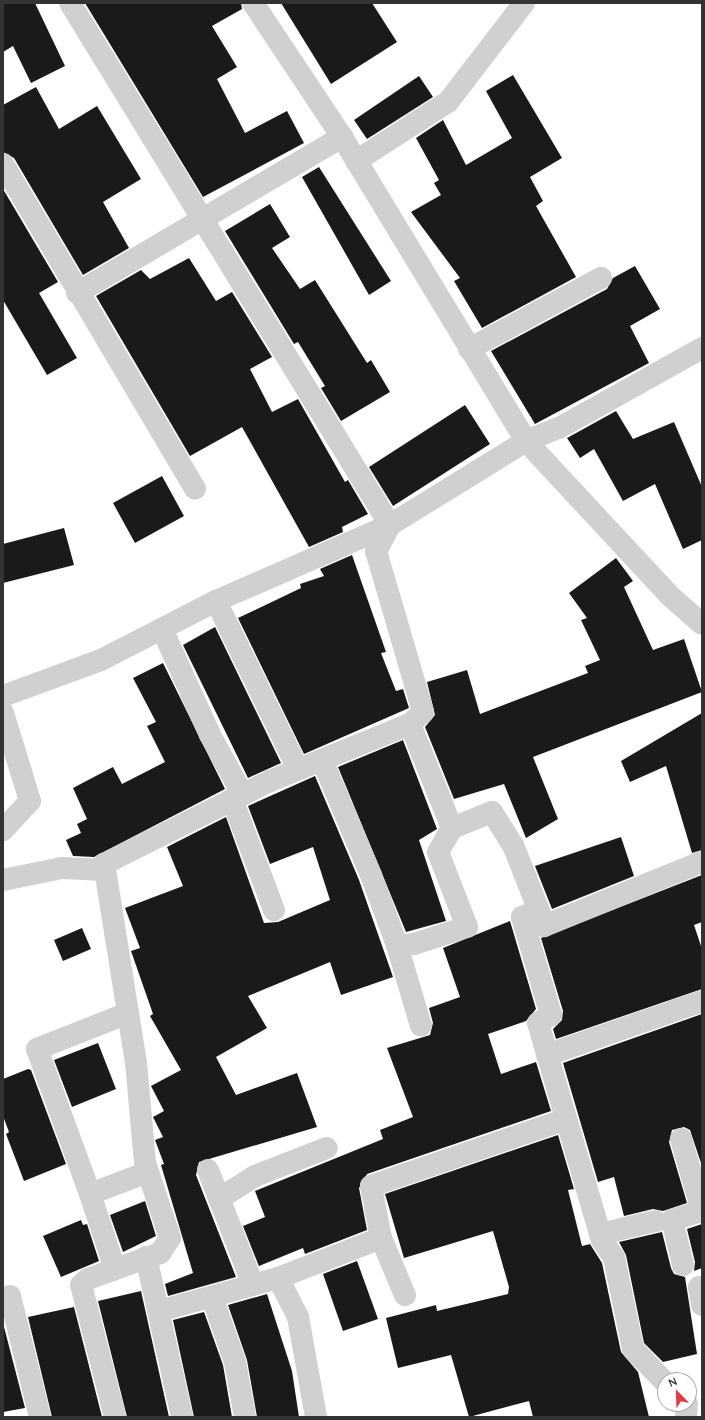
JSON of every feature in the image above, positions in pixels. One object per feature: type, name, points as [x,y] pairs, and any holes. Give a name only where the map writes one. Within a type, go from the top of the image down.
[{"type":"street","points":[[70,3],[390,525]]},
{"type":"street","points":[[253,3],[342,137],[526,441],[669,595],[702,624]]},
{"type":"street","points":[[356,161],[448,102],[524,3]]},
{"type":"street","points":[[77,293],[342,137]]},
{"type":"street","points":[[3,164],[77,293],[195,489]]},
{"type":"street","points":[[469,349],[601,278]]},
{"type":"street","points":[[3,696],[101,660],[216,601],[390,525],[526,441],[558,428],[702,348]]},
{"type":"street","points":[[115,1417],[81,1286],[88,1279],[146,1258],[166,1248],[170,1238],[148,1172],[128,1013],[104,864],[238,797],[298,770],[410,724],[423,712],[376,551],[390,525]]},
{"type":"street","points":[[216,601],[298,770]]},
{"type":"street","points":[[162,628],[238,797],[274,910]]},
{"type":"street","points":[[3,713],[30,801],[3,830]]},
{"type":"street","points":[[410,724],[452,828]]},
{"type":"street","points":[[322,760],[371,875],[396,945],[421,1026]]},
{"type":"street","points":[[396,945],[414,944],[467,927],[438,852],[452,828],[492,812],[513,845],[544,926],[702,862]]},
{"type":"street","points":[[3,880],[62,868],[105,870]]},
{"type":"street","points":[[539,911],[522,917],[551,1015],[538,1022],[564,1120],[600,1234],[614,1258],[633,1349],[657,1374]]},
{"type":"street","points":[[547,1055],[702,1000]]},
{"type":"street","points":[[115,1269],[90,1194],[37,1050],[128,1013]]},
{"type":"street","points":[[405,1295],[381,1238],[371,1186],[564,1120]]},
{"type":"street","points":[[681,1139],[701,1211],[672,1220],[683,1265]]},
{"type":"street","points":[[219,1199],[255,1176],[327,1148]]},
{"type":"street","points":[[208,1170],[252,1285]]},
{"type":"street","points":[[90,1194],[148,1172]]},
{"type":"street","points":[[600,1234],[656,1221]]},
{"type":"street","points":[[159,1311],[278,1278],[381,1238]]},
{"type":"street","points":[[146,1258],[182,1417]]},
{"type":"street","points":[[278,1278],[298,1317],[316,1417]]},
{"type":"street","points":[[10,1296],[40,1417]]},
{"type":"street","points":[[212,1297],[235,1362],[245,1417]]},
{"type":"building","points":[[3,3],[35,3],[65,66],[31,83],[13,46],[3,52]]},
{"type":"building","points":[[85,3],[241,3],[242,9],[212,26],[237,67],[217,79],[245,133],[287,111],[304,143],[203,197]]},
{"type":"building","points":[[281,3],[372,3],[397,42],[331,84]]},
{"type":"building","points":[[513,75],[562,158],[530,177],[543,201],[536,206],[576,277],[482,328],[454,281],[460,278],[411,212],[441,195],[434,183],[439,180],[416,138],[443,120],[466,165],[512,138],[486,91]]},
{"type":"building","points":[[419,76],[433,97],[367,139],[354,120]]},
{"type":"building","points":[[36,87],[59,129],[97,106],[141,179],[103,202],[129,248],[83,275],[14,158],[3,152],[3,105]]},
{"type":"building","points":[[319,167],[391,281],[369,295],[302,177]]},
{"type":"building","points":[[3,189],[58,282],[39,293],[77,358],[47,375],[3,300]]},
{"type":"building","points":[[270,204],[290,237],[272,248],[300,289],[315,280],[367,363],[371,360],[390,392],[341,421],[321,388],[325,386],[298,342],[294,344],[225,231]]},
{"type":"building","points":[[189,258],[216,301],[232,292],[272,357],[250,369],[272,412],[298,399],[345,482],[348,480],[368,514],[342,527],[343,532],[309,547],[242,427],[190,456],[96,296],[141,270],[150,279]]},
{"type":"building","points":[[635,266],[660,309],[630,326],[649,363],[535,424],[491,351],[607,289],[613,278]]},
{"type":"building","points":[[465,405],[490,444],[393,506],[369,467]]},
{"type":"building","points":[[616,411],[633,439],[674,422],[702,487],[702,540],[683,549],[655,484],[623,501],[594,449],[580,458],[567,438]]},
{"type":"building","points":[[162,476],[184,516],[135,543],[113,503]]},
{"type":"building","points":[[64,528],[74,565],[3,583],[3,544]]},
{"type":"building","points":[[352,555],[386,652],[381,653],[396,691],[403,689],[409,708],[304,754],[238,618],[301,588],[300,584],[324,576],[320,569]]},
{"type":"building","points":[[616,558],[633,581],[624,587],[653,650],[684,639],[702,692],[533,757],[558,819],[526,838],[504,784],[454,799],[425,727],[435,715],[427,682],[467,670],[480,714],[588,673],[585,666],[600,660],[581,620],[587,618],[569,593]]},
{"type":"building","points":[[215,627],[281,763],[248,778],[183,645]]},
{"type":"building","points":[[163,663],[225,789],[94,857],[73,856],[66,840],[81,833],[77,824],[87,819],[73,788],[113,767],[122,784],[165,762],[147,726],[156,722],[133,678]]},
{"type":"building","points":[[702,713],[702,850],[692,853],[666,766],[630,782],[621,761]]},
{"type":"building","points":[[403,740],[437,829],[419,840],[446,921],[406,932],[338,767]]},
{"type":"building","points":[[315,776],[359,880],[393,977],[341,995],[330,962],[248,996],[267,1028],[216,1057],[236,1095],[297,1073],[317,1127],[199,1162],[196,1175],[236,1277],[168,1296],[165,1284],[193,1273],[161,1165],[164,1164],[155,1140],[163,1137],[153,1117],[164,1111],[151,1086],[181,1070],[150,1016],[153,1014],[131,951],[140,948],[125,908],[183,886],[167,847],[226,817],[264,923],[278,922],[330,900],[313,847],[270,864],[248,806]]},
{"type":"building","points":[[621,837],[634,876],[552,909],[535,866]]},
{"type":"building","points":[[702,875],[702,922],[694,925],[702,949],[702,989],[556,1039],[553,1029],[562,1020],[563,1011],[541,938]]},
{"type":"building","points":[[510,921],[536,1009],[526,1021],[488,1034],[501,1074],[536,1062],[551,1111],[367,1174],[359,1188],[367,1230],[305,1254],[303,1248],[259,1266],[260,1269],[243,1226],[265,1217],[255,1191],[383,1139],[380,1130],[413,1117],[387,1048],[430,1035],[433,1023],[429,1008],[460,997],[443,948]]},
{"type":"building","points":[[82,928],[91,949],[63,961],[54,940]]},
{"type":"building","points":[[702,1014],[702,1166],[690,1130],[684,1127],[672,1130],[669,1142],[687,1203],[663,1211],[653,1209],[624,1216],[614,1177],[598,1182],[563,1063]]},
{"type":"building","points":[[98,1043],[116,1089],[72,1107],[54,1060]]},
{"type":"building","points":[[28,1069],[31,1070],[66,1164],[24,1181],[6,1134],[9,1132],[3,1116],[3,1079]]},
{"type":"building","points":[[558,1135],[574,1189],[568,1190],[582,1246],[590,1244],[602,1263],[621,1352],[638,1372],[649,1417],[533,1417],[529,1401],[469,1417],[451,1355],[398,1368],[386,1318],[436,1305],[437,1311],[508,1294],[509,1287],[493,1231],[404,1258],[385,1194]]},
{"type":"building","points":[[145,1201],[156,1236],[123,1252],[110,1215]]},
{"type":"building","points":[[81,1220],[83,1225],[87,1224],[99,1261],[61,1277],[43,1236]]},
{"type":"building","points":[[702,1224],[702,1268],[694,1271],[695,1262],[687,1229]]},
{"type":"building","points":[[662,1232],[671,1268],[674,1274],[685,1277],[697,1354],[663,1362],[644,1343],[626,1255],[619,1242]]},
{"type":"building","points":[[357,1261],[378,1319],[343,1331],[323,1274]]},
{"type":"building","points":[[141,1291],[169,1417],[127,1417],[98,1301]]},
{"type":"building","points":[[267,1294],[292,1371],[299,1417],[257,1417],[247,1360],[228,1305]]},
{"type":"building","points":[[74,1307],[102,1417],[52,1417],[28,1317]]},
{"type":"building","points":[[204,1312],[223,1365],[232,1417],[194,1417],[173,1320]]},
{"type":"building","points":[[3,1323],[25,1408],[3,1412]]}]
